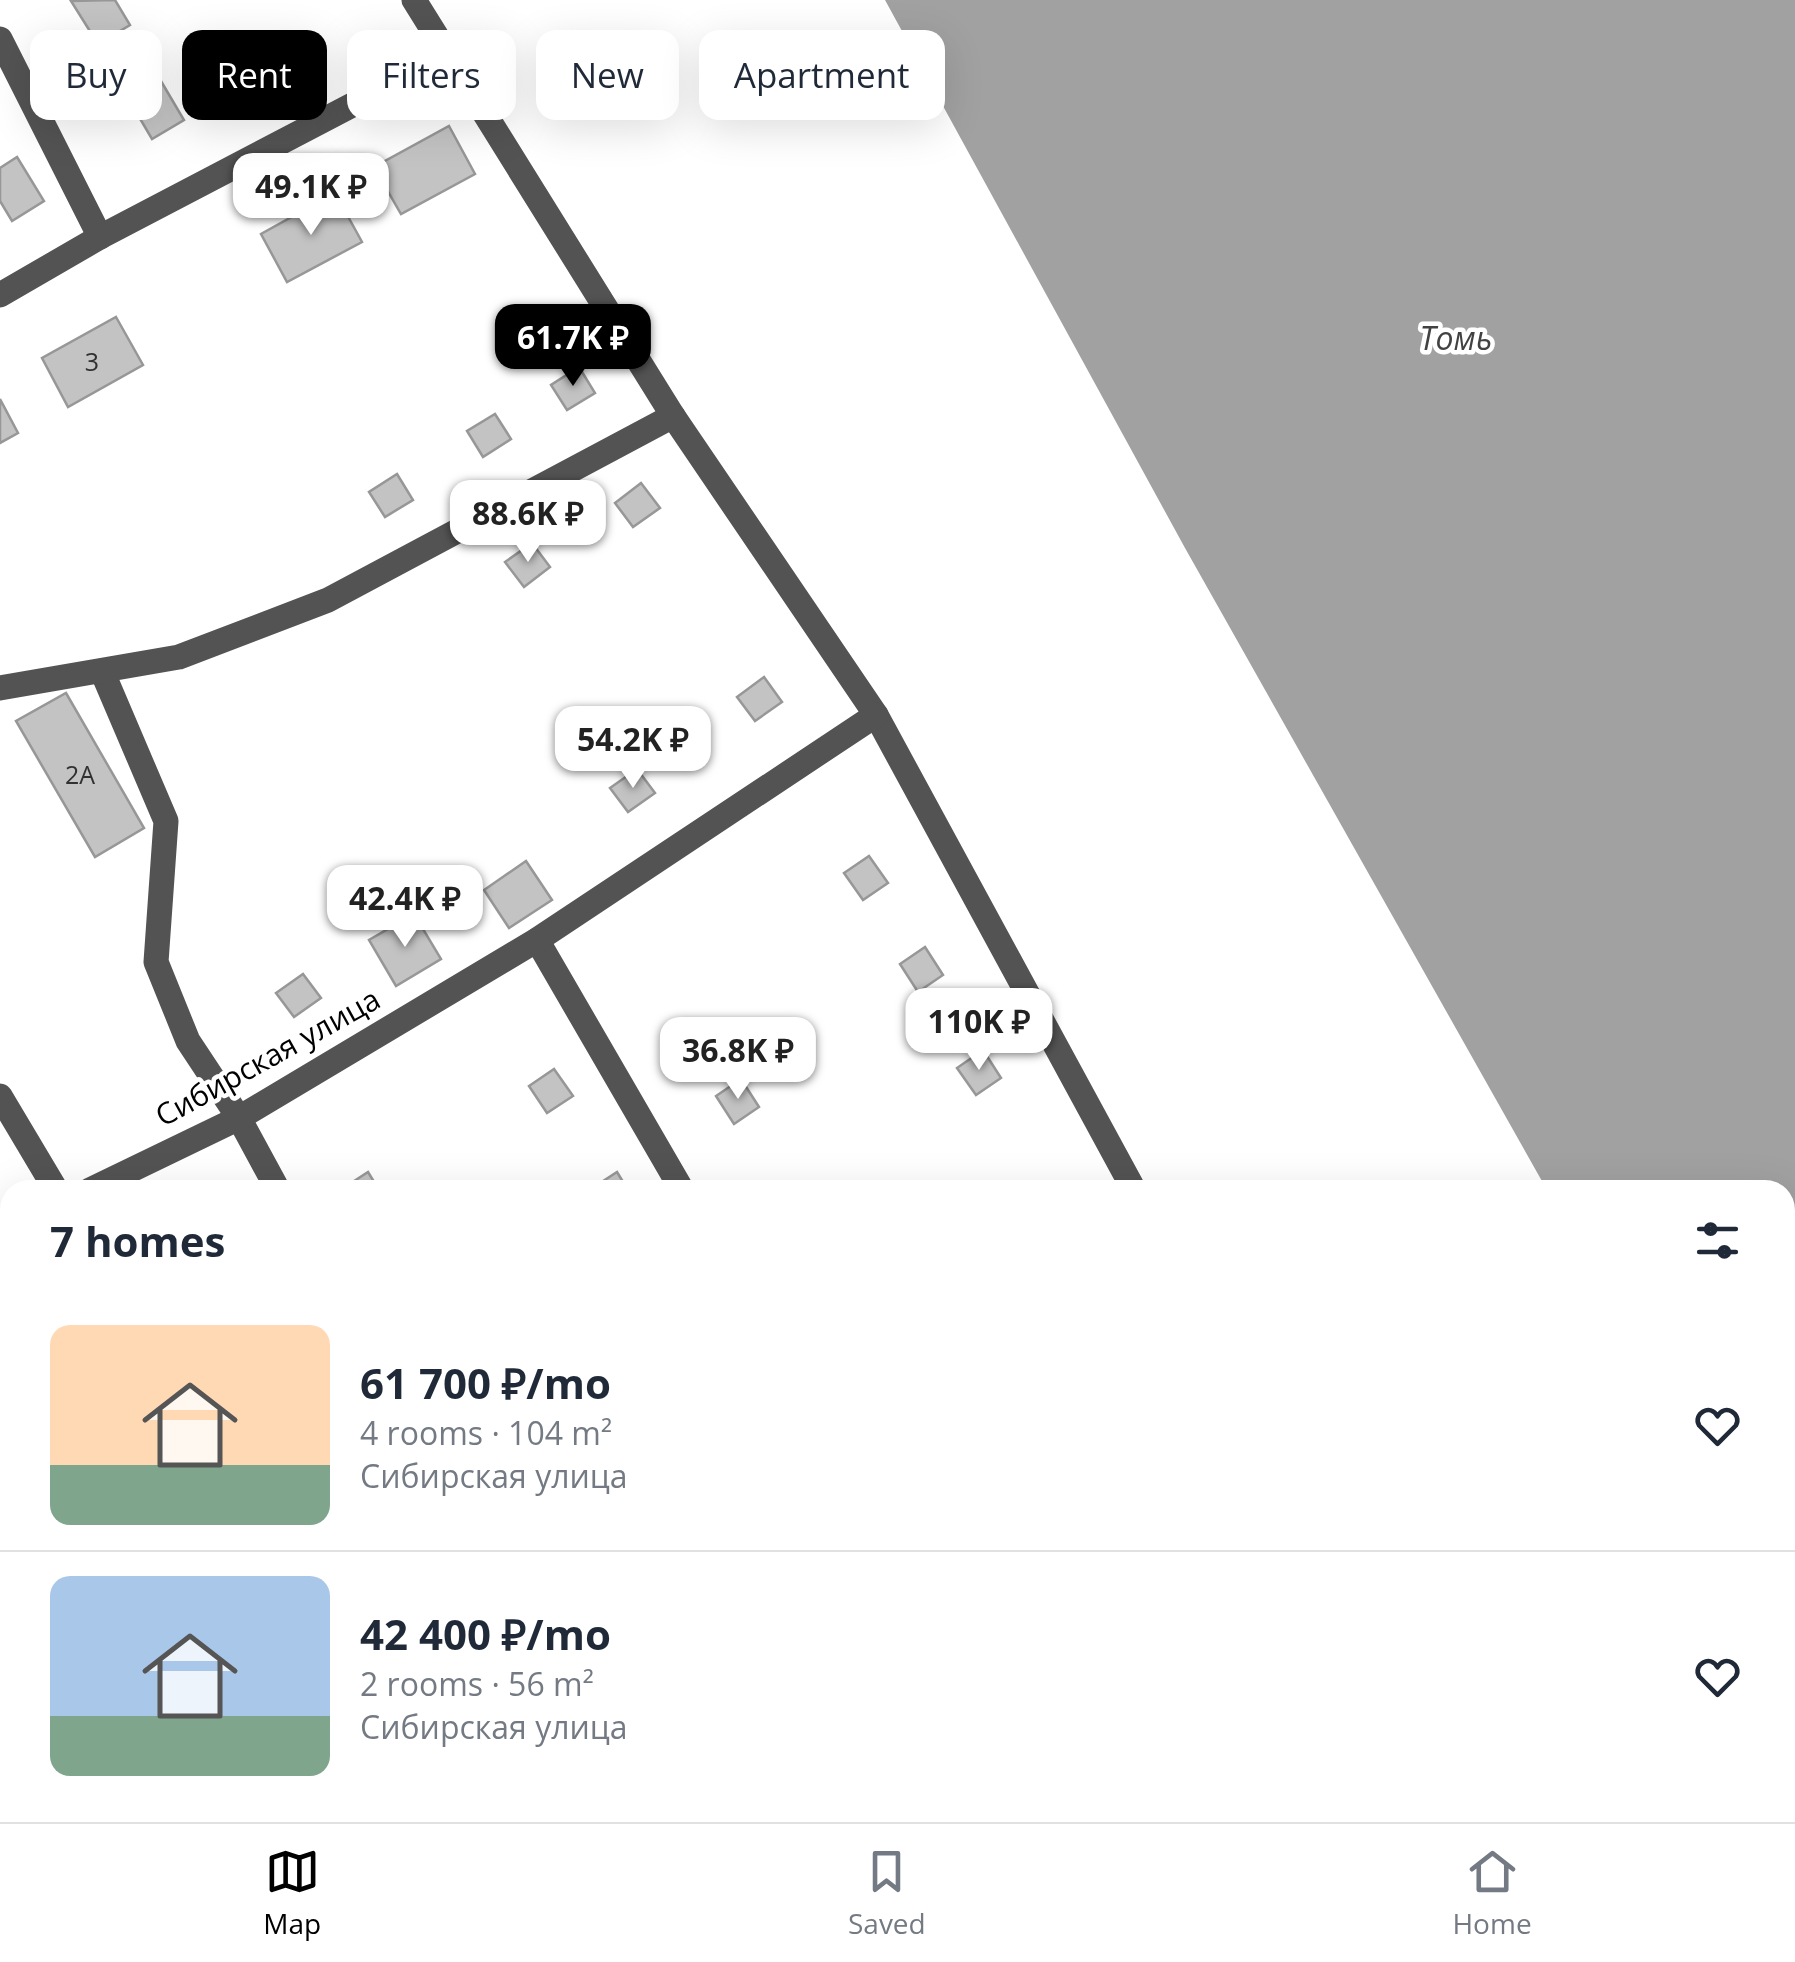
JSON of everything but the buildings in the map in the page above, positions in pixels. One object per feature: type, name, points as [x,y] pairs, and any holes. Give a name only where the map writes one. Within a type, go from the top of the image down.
[{"type":"street","points":[[414,0],[433,30]]},
{"type":"street","points":[[0,39],[100,238]]},
{"type":"street","points":[[0,296],[100,238],[347,108]]},
{"type":"street","points":[[488,120],[672,416],[876,715],[1129,1180]]},
{"type":"street","points":[[0,688],[179,657],[328,600],[672,416]]},
{"type":"street","points":[[102,671],[166,821],[156,962],[188,1041],[239,1118],[273,1180]]},
{"type":"street","name":"Сибирская улица","points":[[111,1180],[239,1118],[537,940],[876,715]]},
{"type":"street","points":[[537,940],[676,1180]]},
{"type":"street","points":[[0,1096],[50,1180]]},
{"type":"water","name":"Томь","points":[[885,0],[1795,0],[1795,1180],[1541,1180],[1185,548],[945,110],[945,30],[901,30]]}]
